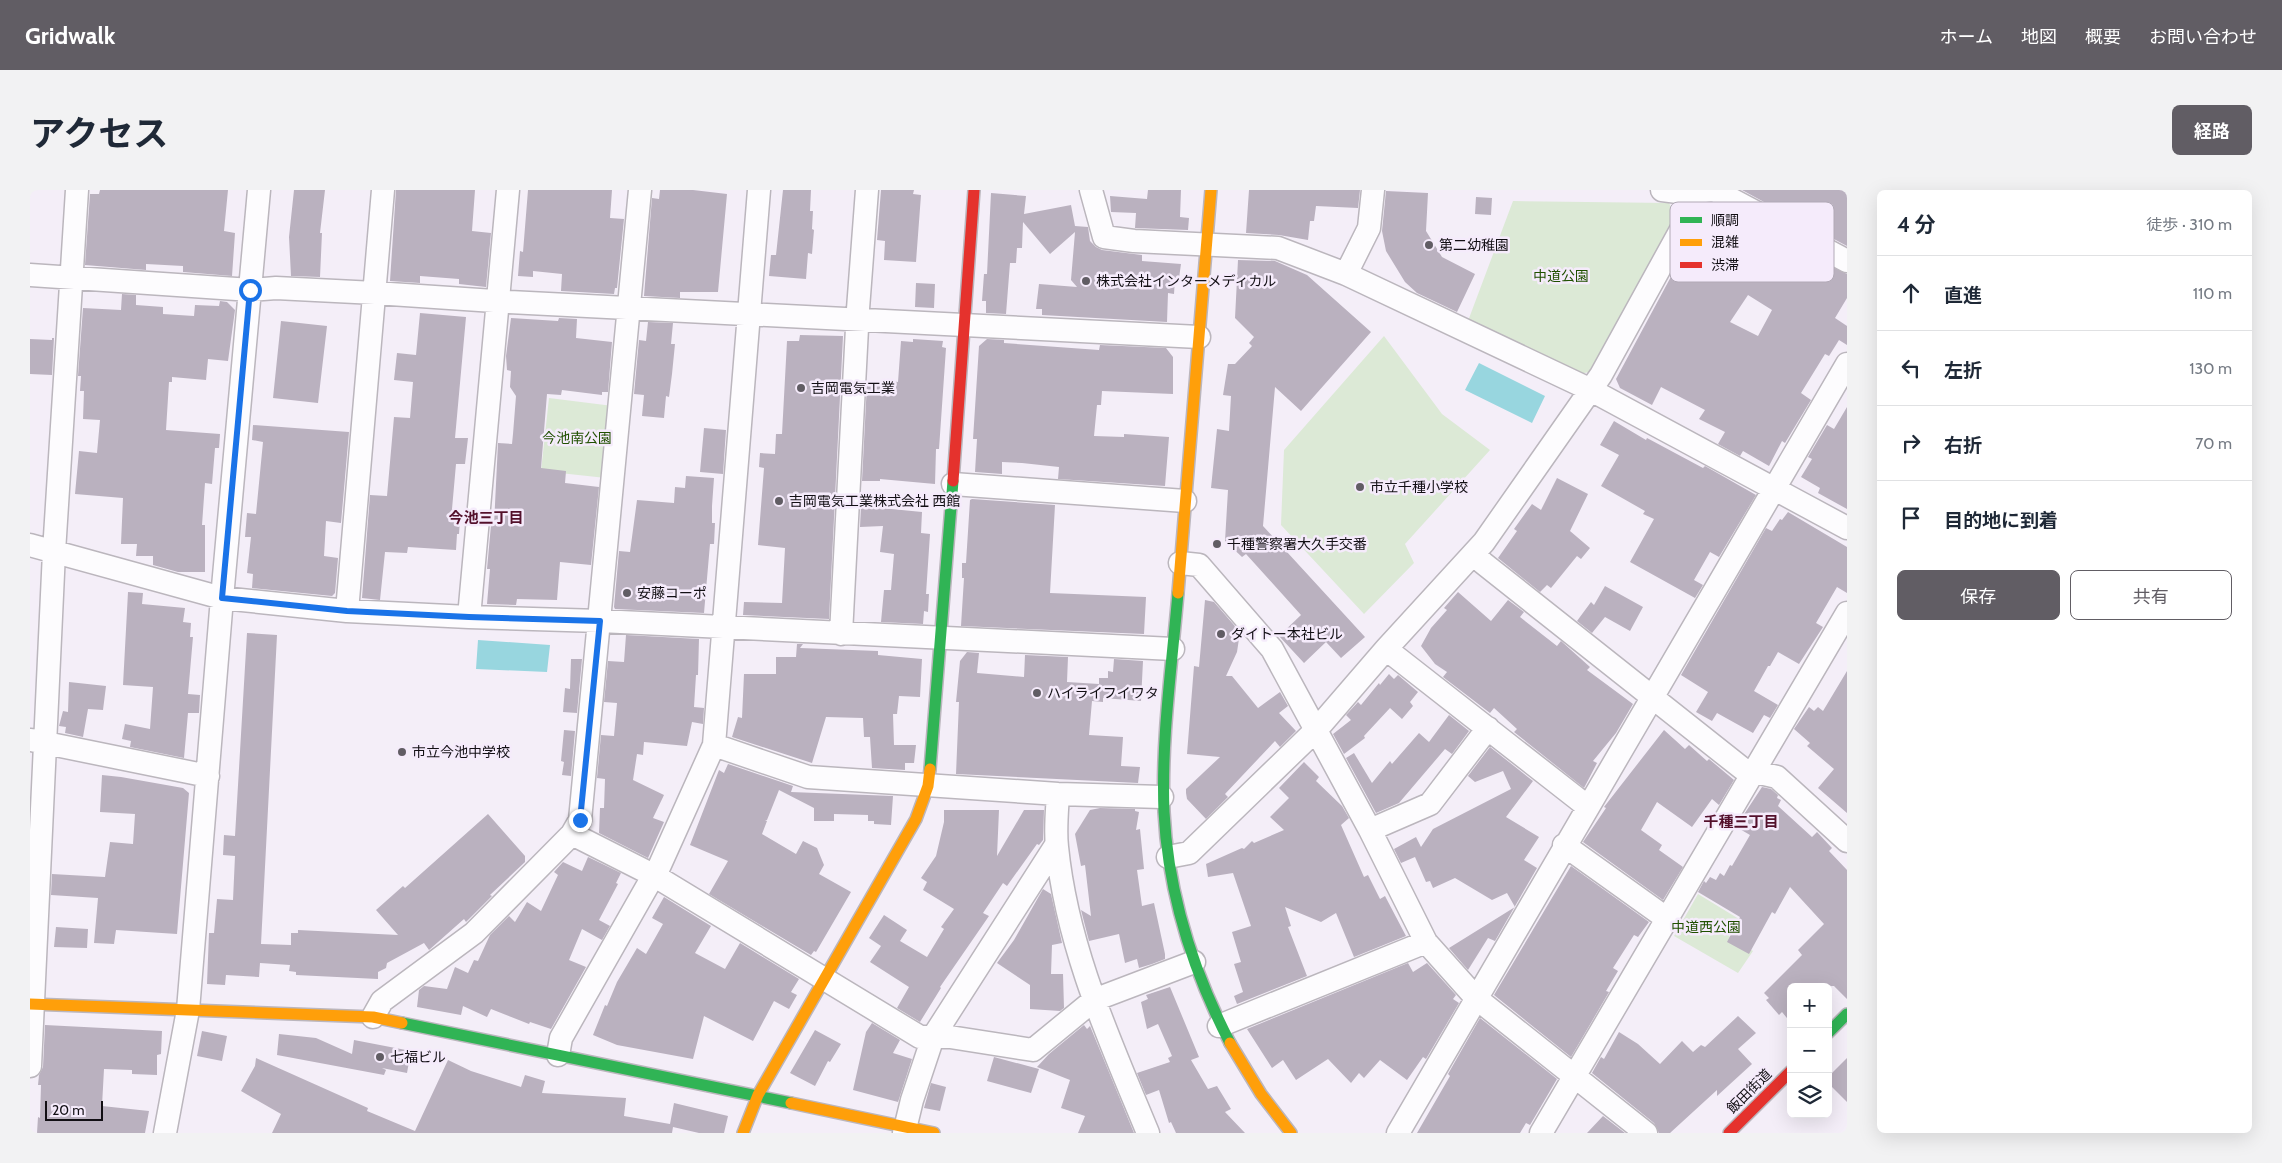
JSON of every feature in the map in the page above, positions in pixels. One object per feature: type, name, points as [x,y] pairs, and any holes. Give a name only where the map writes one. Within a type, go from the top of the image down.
[{"type":"main road","points":[[742,1133],[758,1095],[916,819],[928,786],[953,484],[974,190]]},
{"type":"main road","points":[[1211,190],[1162,797],[1168,856],[1188,946],[1194,962],[1219,1026],[1267,1105],[1291,1133]]},
{"type":"main road","points":[[32,1004],[293,1012],[373,1017],[758,1095],[905,1130],[934,1133]]},
{"type":"main road","points":[[1832,1029],[1847,1014]]},
{"type":"main road","name":"飯田街道","points":[[1729,1133],[1789,1073]]},
{"type":"street","points":[[30,1066],[38,741],[54,552],[76,190]]},
{"type":"street","points":[[165,1133],[188,1010],[222,598],[260,190]]},
{"type":"street","points":[[347,611],[383,190]]},
{"type":"street","points":[[469,617],[508,190]]},
{"type":"street","points":[[373,1017],[382,1001],[474,933],[572,834],[580,820],[640,190]]},
{"type":"street","points":[[558,1055],[561,1038],[648,885],[655,876],[714,745],[759,190]]},
{"type":"street","points":[[841,634],[867,190]]},
{"type":"street","points":[[1091,190],[1104,237],[1134,241],[1278,248],[1346,274],[1589,389],[1847,528]]},
{"type":"street","points":[[1346,274],[1369,228],[1373,190]]},
{"type":"street","points":[[1662,190],[1714,190],[1736,202]]},
{"type":"street","points":[[1695,202],[1701,191]]},
{"type":"street","points":[[1168,856],[1189,853],[1317,729],[1386,649],[1474,553],[1577,411],[1589,389],[1601,375],[1670,248]]},
{"type":"street","points":[[1834,254],[1847,261]]},
{"type":"street","points":[[30,275],[250,290],[276,288],[1199,337]]},
{"type":"street","points":[[1398,1133],[1564,845],[1591,803],[1651,697],[1847,364]]},
{"type":"street","points":[[953,484],[1185,501]]},
{"type":"street","points":[[30,544],[222,598],[347,611],[600,621],[1173,649]]},
{"type":"street","points":[[1474,553],[1483,563],[1743,769],[1777,777],[1846,839]]},
{"type":"street","points":[[1180,563],[1199,565],[1272,649],[1317,729],[1426,942],[1476,998],[1646,1133]]},
{"type":"street","points":[[1541,1133],[1847,613]]},
{"type":"street","points":[[1386,649],[1488,728],[1591,803]]},
{"type":"street","points":[[1370,830],[1430,804],[1488,728]]},
{"type":"street","points":[[38,741],[208,776]]},
{"type":"street","points":[[714,745],[808,777],[1058,794],[1162,797]]},
{"type":"street","points":[[1058,794],[1056,846],[1065,902],[1094,1000],[1148,1133]]},
{"type":"street","points":[[572,834],[655,876],[920,1037],[950,1037],[1033,1050],[1094,1000],[1194,962]]},
{"type":"street","points":[[1564,845],[1666,918]]},
{"type":"street","points":[[905,1130],[912,1100],[933,1037],[1056,846]]},
{"type":"street","points":[[1219,1026],[1426,942]]},
{"type":"green space","name":"中道公園","points":[[1513,201],[1669,203],[1670,227],[1589,372],[1580,374],[1468,321]]},
{"type":"green space","points":[[1384,336],[1442,414],[1490,450],[1405,544],[1414,563],[1364,614],[1281,525],[1284,450]]},
{"type":"green space","name":"今池南公園","points":[[549,398],[613,406],[606,478],[541,471]]},
{"type":"green space","name":"中道西公園","points":[[1698,894],[1739,919],[1729,936],[1753,951],[1738,973],[1674,936]]},
{"type":"water","points":[[1479,363],[1545,396],[1532,423],[1465,390]]},
{"type":"water","points":[[478,640],[550,645],[547,672],[476,669]]},
{"type":"building","points":[[100,190],[228,190],[224,231],[235,233],[232,276],[183,272],[183,266],[146,264],[146,270],[85,265],[90,194],[99,194]]},
{"type":"building","points":[[294,190],[325,190],[320,233],[322,233],[320,277],[291,276],[289,237]]},
{"type":"building","points":[[396,190],[475,190],[472,231],[491,233],[486,287],[459,284],[459,279],[420,276],[420,283],[390,281]]},
{"type":"building","points":[[528,190],[612,190],[610,218],[624,219],[617,288],[615,288],[614,294],[561,291],[562,274],[533,271],[533,277],[518,276],[520,251],[523,252]]},
{"type":"building","points":[[660,190],[693,190],[727,194],[718,292],[680,292],[680,298],[644,296],[652,198],[659,199]]},
{"type":"building","points":[[783,190],[811,190],[810,211],[813,211],[812,229],[814,230],[812,254],[808,253],[806,279],[769,276],[771,255],[776,255]]},
{"type":"building","points":[[881,190],[914,190],[913,194],[921,195],[916,262],[884,260],[885,241],[877,240]]},
{"type":"building","points":[[1148,190],[1181,190],[1180,217],[1189,218],[1188,230],[1135,228],[1136,213],[1111,212],[1110,196],[1147,199]]},
{"type":"building","points":[[1249,190],[1360,190],[1358,208],[1316,206],[1314,221],[1310,221],[1308,240],[1279,235],[1246,233]]},
{"type":"building","points":[[1742,190],[1847,190],[1847,246],[1834,239],[1834,202],[1764,202]]},
{"type":"building","points":[[1386,191],[1428,193],[1426,231],[1442,257],[1475,274],[1457,312],[1417,293],[1405,282],[1386,251],[1382,231]]},
{"type":"building","points":[[991,193],[1026,196],[1024,214],[1071,205],[1075,226],[1088,227],[1090,241],[1096,247],[1102,250],[1142,255],[1142,261],[1181,264],[1179,278],[1175,278],[1174,294],[1168,293],[1167,322],[1042,315],[1042,309],[1036,309],[1039,284],[1077,287],[1071,280],[1075,232],[1050,254],[1023,222],[1022,248],[1017,248],[1016,263],[1010,263],[1006,314],[986,313],[986,301],[982,301],[984,274],[987,274]]},
{"type":"building","points":[[1476,197],[1492,198],[1491,215],[1475,214]]},
{"type":"building","points":[[1238,260],[1275,261],[1307,275],[1371,332],[1301,411],[1275,387],[1263,526],[1365,637],[1341,658],[1326,642],[1304,663],[1279,636],[1301,615],[1246,554],[1242,557],[1225,541],[1228,490],[1211,488],[1217,429],[1229,431],[1231,396],[1223,395],[1228,364],[1235,364],[1252,346],[1249,343],[1254,337],[1235,318]]},
{"type":"building","points":[[1834,268],[1847,274],[1847,298],[1835,318],[1847,326],[1847,345],[1839,340],[1829,356],[1825,354],[1801,393],[1811,400],[1785,443],[1782,441],[1769,466],[1743,451],[1740,456],[1718,444],[1725,432],[1699,419],[1705,410],[1661,387],[1652,405],[1620,388],[1616,379],[1670,278],[1670,282],[1834,282]],"holes":[[[1748,295],[1772,310],[1758,336],[1730,322]]]},
{"type":"building","points":[[916,283],[935,284],[934,308],[915,307]]},
{"type":"building","points":[[122,294],[136,295],[136,305],[163,307],[163,314],[194,316],[195,305],[219,306],[220,301],[227,302],[235,310],[228,361],[208,359],[206,380],[172,377],[172,382],[169,382],[166,430],[220,434],[219,448],[215,448],[212,484],[205,483],[202,525],[205,525],[205,572],[178,572],[153,565],[153,556],[136,556],[137,544],[121,544],[123,498],[75,494],[79,451],[97,453],[100,420],[83,419],[84,391],[80,391],[81,376],[78,376],[83,308],[121,310]]},
{"type":"building","points":[[420,313],[466,317],[455,438],[468,438],[465,464],[456,464],[452,509],[455,509],[455,519],[460,519],[456,550],[408,547],[407,553],[385,552],[380,600],[362,598],[370,495],[387,496],[394,417],[410,418],[413,382],[394,380],[397,353],[416,355]]},
{"type":"building","points":[[511,318],[558,321],[559,318],[577,319],[576,338],[612,342],[608,392],[602,392],[602,395],[562,390],[561,395],[547,394],[541,468],[566,471],[565,483],[599,487],[591,565],[560,562],[557,600],[517,599],[516,605],[487,604],[490,569],[487,569],[491,525],[494,525],[498,443],[512,444],[513,434],[516,396],[510,387],[511,371],[507,370],[506,356]]},
{"type":"building","points":[[281,321],[327,326],[318,403],[273,398]]},
{"type":"building","points":[[648,322],[673,323],[671,344],[675,344],[669,397],[666,396],[664,418],[642,416],[644,395],[634,394],[639,340],[646,341]]},
{"type":"building","points":[[800,335],[843,336],[829,619],[743,615],[744,602],[782,603],[785,548],[758,545],[764,468],[759,467],[760,453],[775,454],[776,434],[782,434],[787,341],[799,341]]},
{"type":"building","points":[[54,338],[52,375],[30,374],[30,339],[52,340]]},
{"type":"building","points":[[913,339],[943,341],[942,347],[946,348],[939,449],[936,449],[935,484],[880,479],[880,481],[862,481],[867,383],[883,384],[883,380],[898,382],[901,341],[913,342]]},
{"type":"building","points":[[987,339],[1004,340],[1004,343],[1099,350],[1100,345],[1166,348],[1173,357],[1173,394],[1102,391],[1101,405],[1097,405],[1094,436],[1124,437],[1124,434],[1169,437],[1165,486],[1058,479],[1059,467],[1022,463],[1002,462],[1002,474],[975,472],[977,439],[973,439],[979,346]]},
{"type":"building","points":[[1847,407],[1847,509],[1818,493],[1820,488],[1801,477],[1812,459],[1808,457],[1827,425],[1834,429]]},
{"type":"building","points":[[1614,421],[1646,440],[1647,438],[1703,468],[1705,466],[1756,495],[1719,557],[1710,552],[1694,580],[1703,585],[1695,598],[1630,562],[1654,519],[1643,514],[1645,511],[1601,486],[1619,455],[1600,445]]},
{"type":"building","points":[[253,425],[349,432],[341,523],[326,521],[324,556],[338,558],[335,593],[332,596],[252,588],[253,574],[247,573],[251,537],[245,537],[247,513],[256,514],[263,442],[252,440]]},
{"type":"building","points":[[704,428],[726,430],[723,474],[700,472]]},
{"type":"building","points":[[686,476],[714,478],[712,523],[715,523],[714,544],[710,544],[704,613],[615,609],[619,551],[630,552],[637,500],[674,503],[675,487],[685,488]]},
{"type":"building","points":[[1557,478],[1588,494],[1570,531],[1590,548],[1581,559],[1577,556],[1551,588],[1547,585],[1540,592],[1498,558],[1517,531],[1514,529],[1532,504],[1541,510]]},
{"type":"building","points":[[970,500],[1055,505],[1050,593],[1146,597],[1144,634],[961,626],[964,578],[962,578],[962,563],[966,563]]},
{"type":"building","points":[[861,506],[922,512],[921,533],[930,534],[926,594],[929,594],[928,612],[924,611],[923,624],[881,622],[884,590],[891,590],[894,554],[880,552],[883,526],[860,527]]},
{"type":"building","points":[[1788,512],[1847,547],[1847,593],[1837,587],[1816,623],[1823,627],[1799,664],[1778,652],[1770,666],[1768,666],[1754,691],[1778,705],[1770,718],[1764,715],[1753,733],[1717,713],[1712,721],[1696,712],[1708,692],[1681,675],[1766,528],[1772,531],[1780,519],[1782,520]]},
{"type":"building","points":[[1605,586],[1643,607],[1630,631],[1605,617],[1592,633],[1577,621],[1591,602],[1594,605]]},
{"type":"building","points":[[128,592],[143,593],[142,604],[185,608],[183,622],[191,623],[190,637],[193,637],[188,694],[200,695],[199,713],[188,713],[184,758],[130,747],[131,741],[122,739],[125,724],[150,729],[153,687],[123,685]]},
{"type":"building","points":[[1458,592],[1491,621],[1508,600],[1524,612],[1520,617],[1557,646],[1561,641],[1590,667],[1587,670],[1633,704],[1616,733],[1593,761],[1597,763],[1584,788],[1514,732],[1517,729],[1494,708],[1490,713],[1443,677],[1447,672],[1435,664],[1421,646],[1431,628],[1447,610],[1444,608]]},
{"type":"building","points":[[1205,600],[1214,602],[1240,632],[1237,652],[1226,676],[1232,676],[1258,708],[1280,692],[1288,706],[1279,713],[1296,731],[1280,747],[1275,741],[1225,794],[1228,797],[1206,819],[1187,799],[1186,793],[1186,789],[1220,757],[1187,754],[1194,666],[1199,667]]},
{"type":"building","points":[[247,633],[277,635],[261,944],[291,945],[291,933],[298,933],[298,930],[398,935],[376,910],[403,886],[405,888],[488,814],[525,856],[525,862],[490,895],[492,896],[466,922],[464,919],[429,950],[424,943],[387,963],[386,968],[378,972],[378,979],[296,975],[296,972],[289,971],[290,965],[260,963],[259,977],[226,975],[225,985],[207,984],[209,933],[214,933],[217,899],[233,900],[235,856],[223,855],[224,835],[235,836]]},
{"type":"building","points":[[626,635],[699,639],[698,675],[696,675],[694,707],[704,708],[703,724],[692,722],[687,746],[644,742],[643,755],[637,754],[633,780],[664,795],[653,818],[664,822],[648,858],[599,833],[600,808],[604,808],[605,779],[597,778],[601,735],[614,736],[617,703],[604,702],[608,661],[624,662]]},
{"type":"building","points":[[797,644],[803,644],[800,648],[878,651],[878,655],[922,659],[920,697],[899,696],[897,714],[893,714],[894,745],[916,745],[914,763],[905,763],[905,770],[872,768],[870,737],[864,737],[863,718],[826,717],[812,763],[732,737],[738,717],[742,718],[744,674],[776,674],[776,657],[796,657]]},
{"type":"building","points":[[967,652],[979,653],[977,673],[1024,677],[1025,655],[1068,657],[1067,682],[1099,684],[1099,678],[1108,678],[1108,671],[1113,672],[1114,659],[1143,661],[1141,701],[1103,698],[1103,702],[1092,701],[1089,735],[1123,737],[1121,766],[1140,767],[1138,783],[956,774],[959,702],[956,702],[960,661]]},
{"type":"building","points":[[571,659],[582,659],[577,713],[563,712],[565,688],[570,689]]},
{"type":"building","points":[[1847,671],[1847,813],[1818,788],[1834,769],[1807,746],[1810,743],[1794,729],[1809,707],[1814,711],[1818,707],[1823,711]]},
{"type":"building","points":[[1389,674],[1394,679],[1398,675],[1418,692],[1410,702],[1413,706],[1402,719],[1390,708],[1364,736],[1365,738],[1344,754],[1333,734],[1351,720],[1346,715],[1358,702],[1361,705]]},
{"type":"building","points":[[69,682],[106,686],[103,710],[88,709],[83,737],[65,733],[66,727],[59,726],[63,711],[68,712]]},
{"type":"building","points":[[1449,715],[1469,731],[1452,754],[1445,749],[1399,803],[1376,813],[1346,758],[1354,753],[1372,783],[1390,761],[1392,764],[1419,733],[1429,742]]},
{"type":"building","points":[[564,730],[575,731],[571,776],[562,775],[564,762],[561,761]]},
{"type":"building","points":[[1664,730],[1685,749],[1689,745],[1707,761],[1709,759],[1734,780],[1719,805],[1712,799],[1692,827],[1657,802],[1641,830],[1662,845],[1659,850],[1683,867],[1663,900],[1583,842],[1606,808],[1604,807]]},
{"type":"building","points":[[1490,747],[1533,781],[1506,817],[1539,837],[1524,860],[1537,868],[1515,907],[1507,893],[1492,900],[1455,878],[1433,888],[1430,881],[1426,882],[1415,857],[1401,863],[1394,849],[1416,837],[1421,847],[1433,829],[1511,789],[1503,771],[1475,782],[1468,776]]},
{"type":"building","points":[[1304,762],[1319,777],[1316,781],[1342,806],[1349,818],[1341,825],[1364,877],[1368,875],[1380,899],[1385,896],[1406,936],[1354,957],[1336,913],[1321,922],[1285,907],[1291,926],[1288,927],[1307,976],[1237,1004],[1234,996],[1243,992],[1234,964],[1241,962],[1232,932],[1251,926],[1233,873],[1208,877],[1206,864],[1242,848],[1244,849],[1252,841],[1254,843],[1284,830],[1270,817],[1289,798],[1279,788]]},
{"type":"building","points":[[728,764],[793,786],[791,792],[893,796],[891,825],[874,824],[874,821],[868,821],[868,815],[834,814],[834,821],[814,821],[814,808],[779,790],[767,820],[765,820],[767,821],[762,834],[796,854],[803,841],[817,848],[824,865],[819,874],[851,892],[816,952],[814,951],[811,955],[709,894],[728,861],[690,845],[719,770],[724,773]]},
{"type":"building","points":[[102,775],[183,788],[189,793],[177,934],[116,930],[114,944],[94,943],[98,898],[51,895],[52,874],[105,877],[110,842],[133,844],[135,814],[100,812]]},
{"type":"building","points":[[1762,787],[1771,789],[1778,795],[1777,798],[1781,800],[1778,806],[1812,837],[1817,832],[1832,848],[1829,851],[1847,870],[1847,999],[1832,986],[1832,983],[1787,983],[1787,1018],[1782,1012],[1779,1015],[1766,1000],[1769,998],[1764,993],[1802,955],[1798,950],[1824,924],[1790,887],[1775,914],[1772,912],[1749,954],[1727,942],[1740,917],[1698,892],[1704,881],[1706,883],[1710,877],[1716,880],[1720,873],[1724,876],[1730,865],[1732,866],[1750,835],[1738,828],[1741,824],[1739,822]]},
{"type":"building","points":[[1100,808],[1135,809],[1135,811],[1139,812],[1136,830],[1140,829],[1144,869],[1137,870],[1142,906],[1154,903],[1165,959],[1139,968],[1137,959],[1125,963],[1119,934],[1089,941],[1081,910],[1091,916],[1085,865],[1081,866],[1075,834],[1090,810]]},
{"type":"building","points":[[944,810],[999,810],[997,856],[1024,810],[1044,810],[1043,840],[1039,845],[1037,844],[1007,886],[1003,883],[983,913],[989,916],[940,987],[920,1022],[897,1008],[909,987],[870,962],[881,946],[869,938],[884,915],[907,930],[900,941],[927,957],[944,929],[941,927],[954,909],[923,890],[927,882],[921,878],[936,856],[944,822]]},
{"type":"building","points":[[588,857],[621,873],[616,883],[618,884],[599,920],[610,926],[602,940],[582,929],[569,960],[586,967],[551,1029],[530,1022],[529,1024],[491,1009],[487,1017],[463,1006],[461,1015],[417,1007],[419,990],[424,986],[447,989],[455,967],[468,973],[474,960],[478,961],[490,935],[509,916],[515,922],[527,902],[541,911],[558,875],[554,872],[563,862],[582,871]]},
{"type":"building","points":[[1571,866],[1649,922],[1638,937],[1634,935],[1613,968],[1618,971],[1606,991],[1609,992],[1571,1057],[1494,995]]},
{"type":"building","points":[[1043,889],[1051,894],[1062,943],[1052,945],[1051,974],[1063,974],[1064,1008],[1060,1011],[1030,1009],[1030,985],[997,963],[1014,940]]},
{"type":"building","points":[[664,897],[711,926],[695,953],[725,969],[740,943],[799,979],[791,992],[797,995],[789,1009],[774,1001],[753,1041],[704,1016],[693,1059],[617,1045],[593,1035],[605,1005],[607,1006],[617,982],[637,948],[646,954],[663,924],[652,918]]},
{"type":"building","points":[[1514,907],[1495,941],[1488,938],[1468,970],[1449,948]]},
{"type":"building","points":[[56,927],[88,929],[87,948],[54,947]]},
{"type":"building","points":[[1408,963],[1413,972],[1427,963],[1456,995],[1453,999],[1459,1003],[1426,1059],[1423,1057],[1407,1080],[1380,1060],[1364,1078],[1359,1073],[1351,1083],[1328,1059],[1296,1080],[1283,1060],[1272,1068],[1247,1029]]},
{"type":"building","points":[[1170,987],[1199,1057],[1191,1060],[1208,1089],[1217,1086],[1231,1109],[1225,1112],[1245,1133],[1176,1133],[1171,1122],[1169,1123],[1159,1090],[1146,1095],[1137,1073],[1170,1062],[1168,1058],[1172,1056],[1158,1024],[1147,1029],[1141,1002],[1148,999],[1146,995]]},
{"type":"building","points":[[1738,1016],[1756,1033],[1738,1049],[1752,1064],[1717,1096],[1717,1090],[1670,1133],[1659,1133],[1654,1123],[1592,1073],[1601,1057],[1604,1059],[1619,1032],[1638,1044],[1660,1064],[1682,1041],[1693,1052],[1701,1045],[1705,1047]]},
{"type":"building","points":[[1480,1018],[1557,1079],[1530,1125],[1526,1123],[1520,1133],[1417,1133],[1450,1076],[1448,1074]]},
{"type":"building","points":[[872,1023],[900,1040],[893,1053],[912,1059],[898,1102],[853,1090],[866,1032]]},
{"type":"building","points":[[45,1025],[162,1031],[161,1054],[157,1055],[157,1075],[132,1074],[132,1070],[104,1069],[102,1106],[149,1111],[145,1133],[37,1133],[38,1117],[40,1118],[41,1085],[38,1085],[39,1075],[43,1067]]},
{"type":"building","points":[[1084,1025],[1087,1029],[1090,1026],[1134,1133],[1078,1133],[1085,1116],[1061,1108],[1070,1080],[1037,1067],[1049,1054]]},
{"type":"building","points":[[815,1030],[841,1044],[830,1062],[828,1061],[815,1086],[790,1073]]},
{"type":"building","points":[[202,1031],[227,1036],[222,1061],[197,1056]]},
{"type":"building","points":[[279,1034],[316,1038],[352,1054],[354,1040],[411,1051],[407,1073],[382,1068],[386,1070],[384,1075],[277,1055]]},
{"type":"building","points":[[994,1057],[1039,1069],[1031,1093],[987,1081]]},
{"type":"building","points":[[256,1058],[368,1108],[367,1111],[415,1131],[448,1060],[471,1071],[521,1087],[525,1075],[545,1081],[542,1093],[626,1098],[624,1116],[670,1124],[674,1103],[728,1116],[724,1133],[699,1133],[673,1127],[672,1133],[272,1133],[281,1114],[241,1091],[255,1066]]},
{"type":"building","points":[[1847,1058],[1847,1102],[1832,1087],[1832,1073]]},
{"type":"building","points":[[931,1083],[946,1087],[940,1111],[924,1108]]},
{"type":"building","points":[[1603,1116],[1625,1133],[1587,1133]]},
{"type":"traffic: fast","points":[[930,769],[953,481]]},
{"type":"traffic: fast","points":[[1178,593],[1164,758],[1163,785],[1166,842],[1177,902],[1194,960],[1230,1043]]},
{"type":"traffic: fast","points":[[1832,1029],[1847,1014]]},
{"type":"traffic: fast","points":[[402,1023],[791,1103]]},
{"type":"traffic: slow","points":[[1178,593],[1211,190]]},
{"type":"traffic: slow","points":[[743,1133],[758,1095],[916,819],[928,786],[930,769]]},
{"type":"traffic: slow","points":[[30,1004],[373,1017],[402,1023]]},
{"type":"traffic: slow","points":[[1230,1043],[1261,1094],[1291,1133]]},
{"type":"traffic: slow","points":[[791,1103],[934,1133]]},
{"type":"traffic: jam","points":[[953,481],[974,190]]},
{"type":"traffic: jam","points":[[1729,1133],[1789,1073]]},
{"type":"place","name":"第二幼稚園","points":[[1429,245]]},
{"type":"place","name":"株式会社インターメディカル","points":[[1086,281]]},
{"type":"place","name":"吉岡電気工業","points":[[801,388]]},
{"type":"place","name":"市立千種小学校","points":[[1360,487]]},
{"type":"place","name":"吉岡電気工業株式会社 西館","points":[[779,501]]},
{"type":"place","name":"千種警察署大久手交番","points":[[1217,544]]},
{"type":"place","name":"安藤コーポ","points":[[627,593]]},
{"type":"place","name":"ダイトー本社ビル","points":[[1221,634]]},
{"type":"place","name":"ハイライフイワタ","points":[[1037,693]]},
{"type":"place","name":"市立今池中学校","points":[[402,752]]},
{"type":"place","name":"七福ビル","points":[[380,1057]]},
{"type":"district","name":"今池三丁目","points":[[486,518]]},
{"type":"district","name":"千種三丁目","points":[[1741,822]]},
{"type":"route","points":[[250,290],[222,598],[347,611],[600,621],[580,820]]}]
